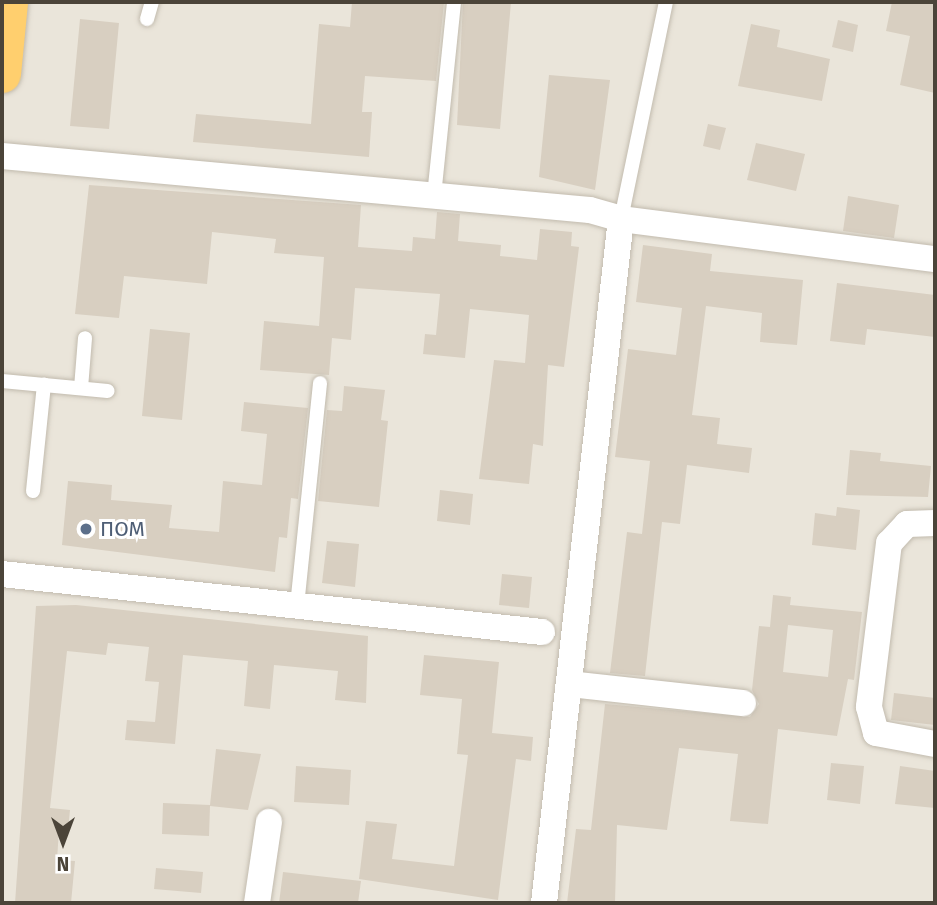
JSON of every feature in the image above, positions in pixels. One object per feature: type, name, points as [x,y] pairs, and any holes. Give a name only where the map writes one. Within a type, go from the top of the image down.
[{"type":"highway","points":[[2,74],[9,2]]},
{"type":"street","points":[[2,156],[590,210],[621,219],[935,256]]},
{"type":"street","points":[[544,903],[621,219]]},
{"type":"street","points":[[935,523],[907,524],[889,543],[869,707],[876,733],[935,744]]},
{"type":"street","points":[[2,574],[542,632]]},
{"type":"street","points":[[570,684],[743,703]]},
{"type":"street","points":[[257,903],[269,822]]},
{"type":"lane","points":[[147,19],[152,2]]},
{"type":"lane","points":[[434,196],[454,2]]},
{"type":"lane","points":[[621,219],[666,2]]},
{"type":"lane","points":[[81,388],[85,338]]},
{"type":"lane","points":[[2,381],[108,391]]},
{"type":"lane","points":[[297,606],[320,383]]},
{"type":"lane","points":[[33,491],[44,384]]},
{"type":"shaded area","points":[[2,2],[935,2],[935,903],[2,903]]},
{"type":"building","points":[[352,2],[444,2],[436,81],[365,76],[362,112],[372,112],[369,157],[193,142],[196,114],[311,124],[319,24],[350,27]]},
{"type":"building","points":[[463,2],[511,2],[500,129],[457,125]]},
{"type":"building","points":[[892,2],[935,2],[935,93],[900,85],[910,36],[886,31]]},
{"type":"building","points":[[80,19],[119,23],[109,129],[70,126]]},
{"type":"building","points":[[838,20],[858,25],[853,52],[832,47]]},
{"type":"building","points":[[751,24],[780,30],[777,47],[830,59],[822,101],[738,86]]},
{"type":"building","points":[[549,75],[610,80],[595,190],[539,177]]},
{"type":"building","points":[[708,124],[726,128],[720,150],[703,146]]},
{"type":"building","points":[[756,143],[805,154],[796,191],[747,180]]},
{"type":"building","points":[[89,185],[361,205],[358,247],[412,251],[413,237],[435,239],[437,212],[460,214],[458,241],[501,245],[500,256],[537,260],[540,229],[572,232],[571,246],[579,247],[564,367],[548,365],[543,446],[533,444],[529,484],[479,479],[494,360],[525,363],[529,315],[470,309],[465,358],[423,354],[425,334],[436,335],[440,294],[355,288],[351,340],[332,338],[329,375],[260,370],[264,321],[319,326],[324,257],[274,253],[276,239],[212,232],[207,284],[124,276],[119,318],[75,314]]},
{"type":"building","points":[[848,196],[899,205],[894,238],[843,231]]},
{"type":"building","points":[[643,245],[712,254],[710,271],[803,280],[797,345],[760,342],[762,313],[706,306],[692,415],[720,418],[717,444],[752,448],[749,473],[687,465],[680,524],[662,522],[645,676],[610,673],[627,532],[642,534],[650,461],[615,457],[628,349],[676,355],[682,308],[636,302]]},
{"type":"building","points":[[837,283],[935,295],[935,337],[867,329],[865,345],[830,341]]},
{"type":"building","points":[[150,329],[190,333],[182,420],[142,416]]},
{"type":"building","points":[[344,386],[385,390],[381,420],[388,421],[379,507],[318,501],[327,410],[342,411]]},
{"type":"building","points":[[244,402],[308,408],[298,499],[291,498],[287,538],[279,537],[275,572],[62,545],[68,481],[112,485],[111,500],[172,505],[169,528],[219,532],[223,481],[262,485],[267,434],[241,431]]},
{"type":"building","points":[[850,450],[881,453],[880,461],[931,466],[928,497],[846,495]]},
{"type":"building","points":[[440,490],[473,494],[470,525],[437,521]]},
{"type":"building","points":[[837,507],[860,510],[856,550],[812,545],[815,513],[836,516]]},
{"type":"building","points":[[327,541],[359,544],[355,587],[322,583]]},
{"type":"building","points":[[502,574],[532,577],[529,608],[499,605]]},
{"type":"building","points":[[773,595],[791,597],[790,605],[862,612],[854,680],[848,679],[837,736],[778,729],[768,824],[730,821],[738,754],[679,748],[667,830],[617,825],[615,903],[567,903],[576,829],[591,830],[605,704],[750,717],[759,704],[752,690],[759,626],[770,627]],"holes":[[[788,625],[833,630],[828,677],[783,672]]]},
{"type":"building","points":[[76,605],[368,636],[366,703],[335,700],[338,671],[274,665],[270,709],[244,706],[248,661],[183,655],[175,744],[125,740],[127,720],[155,722],[159,682],[145,681],[149,647],[108,643],[106,655],[67,651],[50,808],[70,810],[68,830],[59,830],[57,860],[75,861],[71,903],[15,903],[36,606]]},
{"type":"building","points":[[424,655],[499,662],[492,733],[533,737],[531,761],[516,759],[498,900],[359,879],[366,821],[397,824],[392,859],[454,866],[468,755],[457,754],[462,699],[420,695]]},
{"type":"building","points":[[894,693],[935,698],[935,725],[891,720]]},
{"type":"building","points":[[216,749],[261,754],[248,810],[210,806],[209,836],[162,834],[163,803],[210,805]]},
{"type":"building","points":[[831,763],[864,766],[860,804],[827,800]]},
{"type":"building","points":[[296,766],[351,770],[349,805],[294,802]]},
{"type":"building","points":[[900,766],[935,771],[935,808],[895,804]]},
{"type":"building","points":[[156,868],[203,872],[201,893],[154,889]]},
{"type":"building","points":[[283,872],[361,881],[358,903],[279,903]]},
{"type":"place","name":"ПОМ","points":[[86,529]]}]
